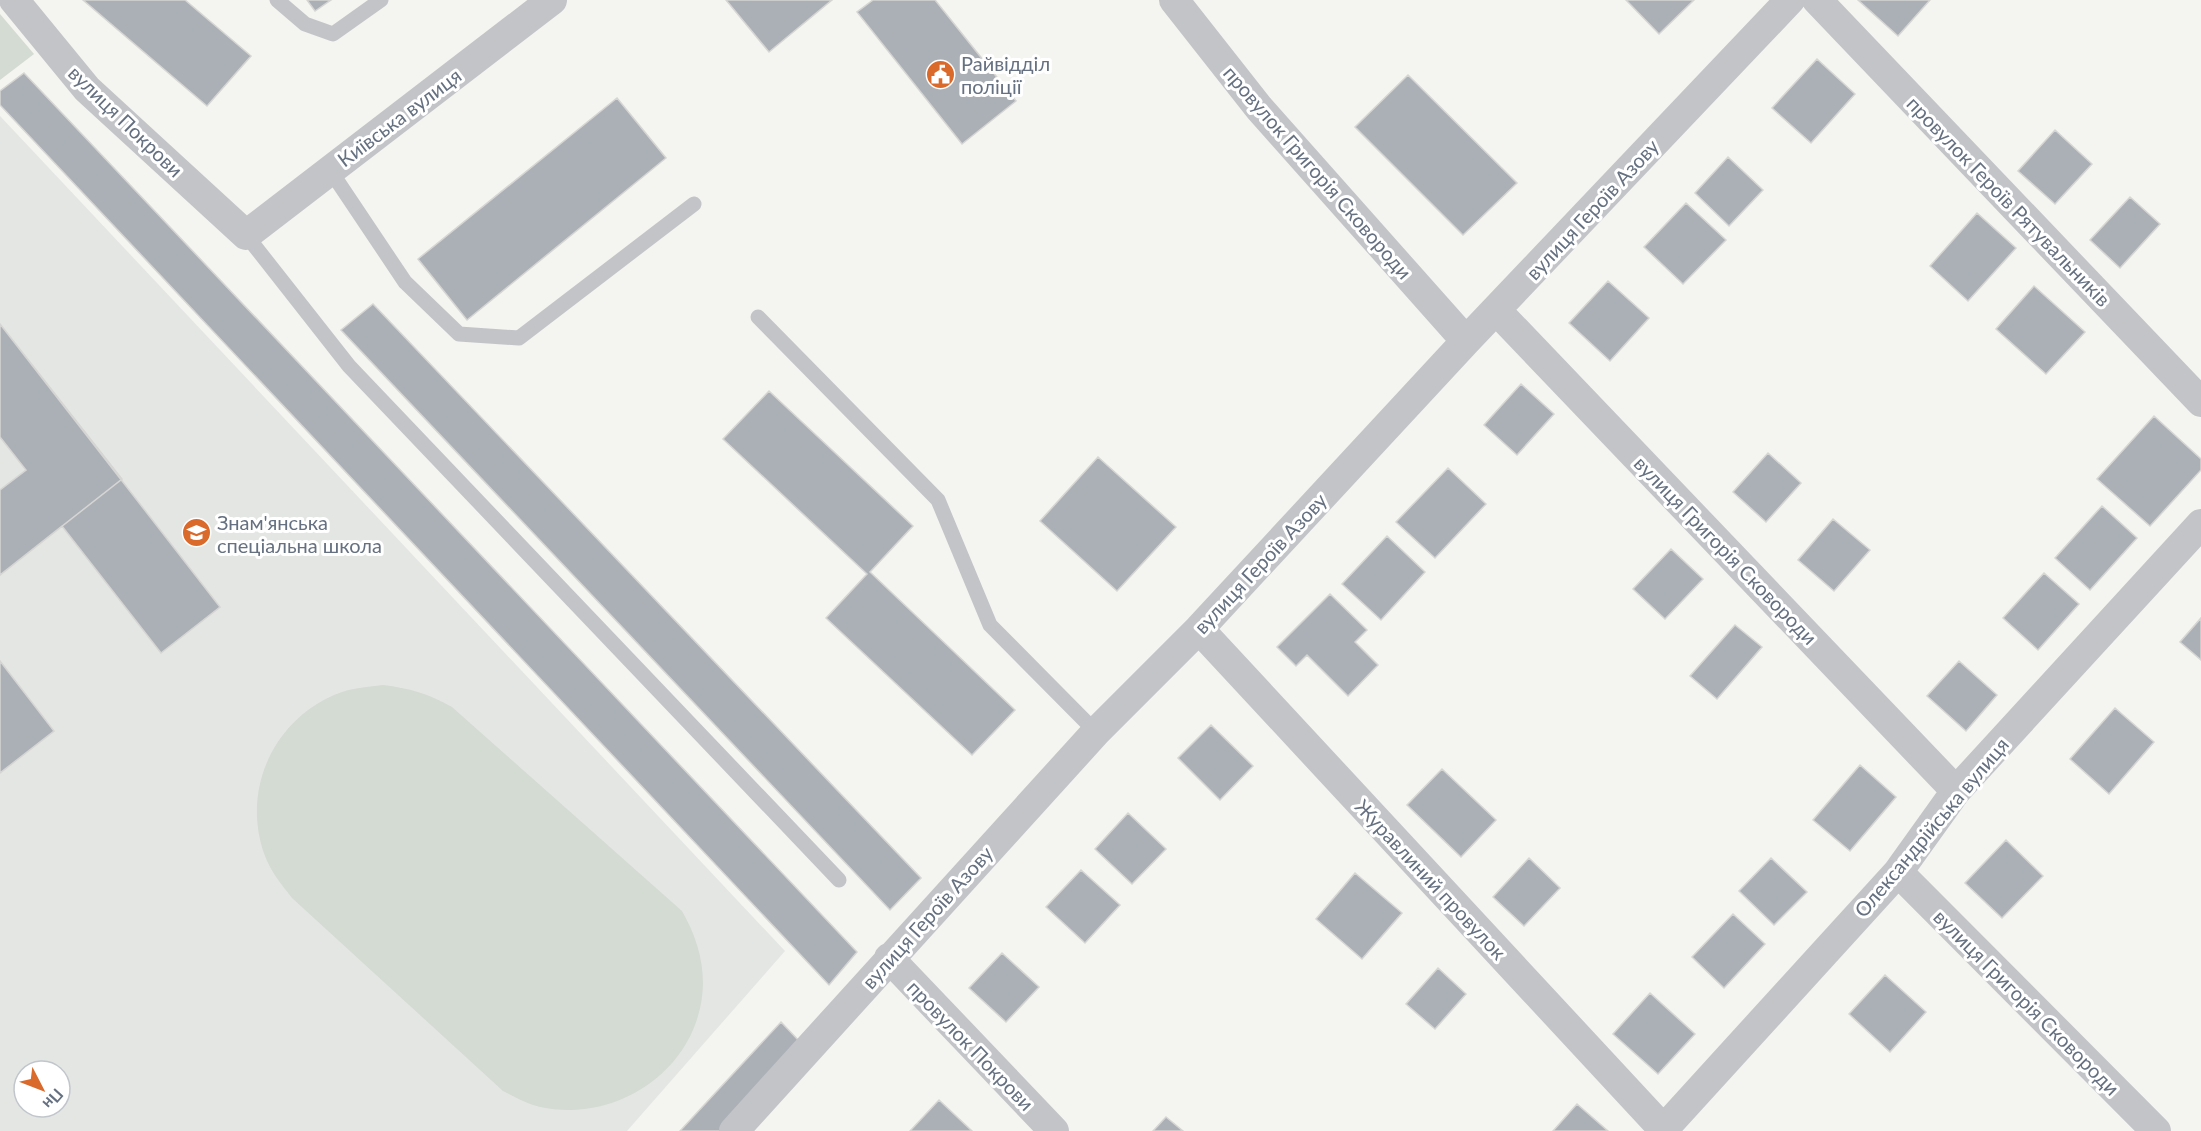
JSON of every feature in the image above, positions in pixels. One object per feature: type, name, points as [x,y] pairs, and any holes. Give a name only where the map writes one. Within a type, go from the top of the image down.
[{"type":"street","name":"вулиця Покрови","points":[[14,0],[87,89],[246,235]]},
{"type":"street","name":"Київська вулиця","points":[[246,235],[552,0]]},
{"type":"street","name":"провулок Григорія Сковороди","points":[[1174,0],[1259,108],[1466,341]]},
{"type":"street","name":"вулиця Героїв Азову","points":[[734,1131],[1096,732],[1199,629],[1466,341],[1790,0]]},
{"type":"street","name":"провулок Героїв Рятувальників","points":[[1817,0],[2201,402]]},
{"type":"street","name":"вулиця Григорія Сковороди","points":[[1497,310],[1956,791]]},
{"type":"street","name":"Олександрійська вулиця","points":[[1663,1130],[1898,872],[1956,791],[2201,524]]},
{"type":"street","name":"Журавлиний провулок","points":[[1199,629],[1663,1130]]},
{"type":"street","name":"вулиця Григорія Сковороди","points":[[1898,872],[2156,1131]]},
{"type":"street","name":"провулок Покрови","points":[[889,958],[1054,1131]]},
{"type":"lane","points":[[277,0],[305,24],[333,34],[381,0]]},
{"type":"lane","points":[[330,170],[405,282],[459,334],[519,338],[694,204]]},
{"type":"lane","points":[[246,235],[349,366],[839,880]]},
{"type":"lane","points":[[758,317],[938,500],[990,625],[1096,732]]},
{"type":"shaded area","points":[[0,14],[34,54],[0,80]]},
{"type":"shaded area","name":"Знам'янська спеціальна школа","points":[[0,116],[785,951],[627,1131],[0,1131]]},
{"type":"shaded area","points":[[383,685],[419,692],[452,707],[682,911],[691,928],[702,964],[703,984],[699,1014],[688,1041],[671,1064],[650,1083],[626,1097],[599,1107],[570,1110],[535,1106],[503,1091],[292,898],[277,878],[265,856],[259,832],[257,808],[260,784],[267,762],[279,741],[312,707],[334,695],[352,689]]},
{"type":"building","points":[[83,0],[185,0],[251,56],[207,106]]},
{"type":"building","points":[[307,0],[331,0],[315,11]]},
{"type":"building","points":[[726,0],[832,0],[769,52]]},
{"type":"building","points":[[873,0],[935,0],[1016,101],[962,144],[857,12]]},
{"type":"building","points":[[1626,0],[1694,0],[1659,34]]},
{"type":"building","points":[[1858,0],[1930,0],[1898,36]]},
{"type":"building","points":[[1817,59],[1855,94],[1811,143],[1772,108]]},
{"type":"building","points":[[24,73],[857,952],[829,985],[0,105],[0,91]]},
{"type":"building","points":[[1408,75],[1517,183],[1463,235],[1355,127]]},
{"type":"building","points":[[617,98],[666,158],[467,320],[418,259]]},
{"type":"building","points":[[2055,130],[2092,164],[2055,204],[2018,171]]},
{"type":"building","points":[[1728,157],[1763,190],[1729,226],[1695,193]]},
{"type":"building","points":[[2130,197],[2160,224],[2120,268],[2090,240]]},
{"type":"building","points":[[1686,203],[1726,240],[1683,284],[1644,247]]},
{"type":"building","points":[[1977,213],[2016,248],[1968,301],[1930,266]]},
{"type":"building","points":[[1608,281],[1649,318],[1610,361],[1569,323]]},
{"type":"building","points":[[2034,286],[2085,332],[2046,374],[1996,329]]},
{"type":"building","points":[[373,304],[921,878],[890,910],[341,330]]},
{"type":"building","points":[[0,324],[220,607],[161,653],[62,526],[0,575],[0,490],[26,470],[0,437]]},
{"type":"building","points":[[0,324],[122,479],[0,575],[0,490],[26,470],[0,437]]},
{"type":"building","points":[[1521,384],[1554,414],[1517,455],[1484,425]]},
{"type":"building","points":[[769,391],[913,526],[870,572],[1015,710],[972,755],[826,618],[867,574],[723,439]]},
{"type":"building","points":[[2154,416],[2201,459],[2201,470],[2150,526],[2097,479]]},
{"type":"building","points":[[1768,453],[1801,483],[1766,522],[1733,492]]},
{"type":"building","points":[[1098,457],[1176,527],[1117,591],[1040,521]]},
{"type":"building","points":[[1448,468],[1486,504],[1435,558],[1396,522]]},
{"type":"building","points":[[2102,506],[2137,538],[2090,590],[2055,558]]},
{"type":"building","points":[[1833,519],[1870,550],[1834,591],[1798,560]]},
{"type":"building","points":[[1387,536],[1425,572],[1381,620],[1342,584]]},
{"type":"building","points":[[1671,549],[1703,579],[1665,619],[1633,589]]},
{"type":"building","points":[[2044,573],[2079,604],[2038,650],[2003,618]]},
{"type":"building","points":[[1330,594],[1367,630],[1355,642],[1378,665],[1348,696],[1307,655],[1296,666],[1277,647]]},
{"type":"building","points":[[2201,618],[2201,660],[2180,642]]},
{"type":"building","points":[[1735,625],[1762,647],[1717,699],[1690,676]]},
{"type":"building","points":[[0,661],[54,731],[0,773]]},
{"type":"building","points":[[1959,661],[1997,695],[1966,731],[1927,696]]},
{"type":"building","points":[[2115,708],[2154,742],[2109,794],[2070,759]]},
{"type":"building","points":[[1211,725],[1253,766],[1220,800],[1178,758]]},
{"type":"building","points":[[1860,765],[1896,797],[1850,851],[1813,820]]},
{"type":"building","points":[[1442,769],[1496,820],[1461,857],[1407,805]]},
{"type":"building","points":[[1128,813],[1166,849],[1132,884],[1095,849]]},
{"type":"building","points":[[2006,840],[2043,876],[2002,918],[1965,883]]},
{"type":"building","points":[[1529,858],[1560,888],[1524,926],[1493,897]]},
{"type":"building","points":[[1771,858],[1807,892],[1774,925],[1739,891]]},
{"type":"building","points":[[1081,870],[1120,905],[1085,943],[1046,907]]},
{"type":"building","points":[[1355,873],[1402,913],[1362,959],[1316,919]]},
{"type":"building","points":[[1733,914],[1765,944],[1724,988],[1692,957]]},
{"type":"building","points":[[1002,953],[1039,987],[1006,1022],[969,988]]},
{"type":"building","points":[[1438,968],[1466,994],[1435,1029],[1406,1004]]},
{"type":"building","points":[[1885,975],[1926,1012],[1890,1052],[1849,1014]]},
{"type":"building","points":[[1650,993],[1695,1034],[1658,1074],[1613,1034]]},
{"type":"building","points":[[781,1022],[801,1043],[722,1131],[680,1131]]},
{"type":"building","points":[[939,1100],[972,1131],[910,1131]]},
{"type":"building","points":[[1577,1104],[1608,1131],[1553,1131]]},
{"type":"building","points":[[1166,1117],[1183,1131],[1153,1131]]},
{"type":"place","name":"Райвідділ поліції","points":[[940,74]]},
{"type":"place","name":"Знам'янська спеціальна школа","points":[[196,533]]}]
